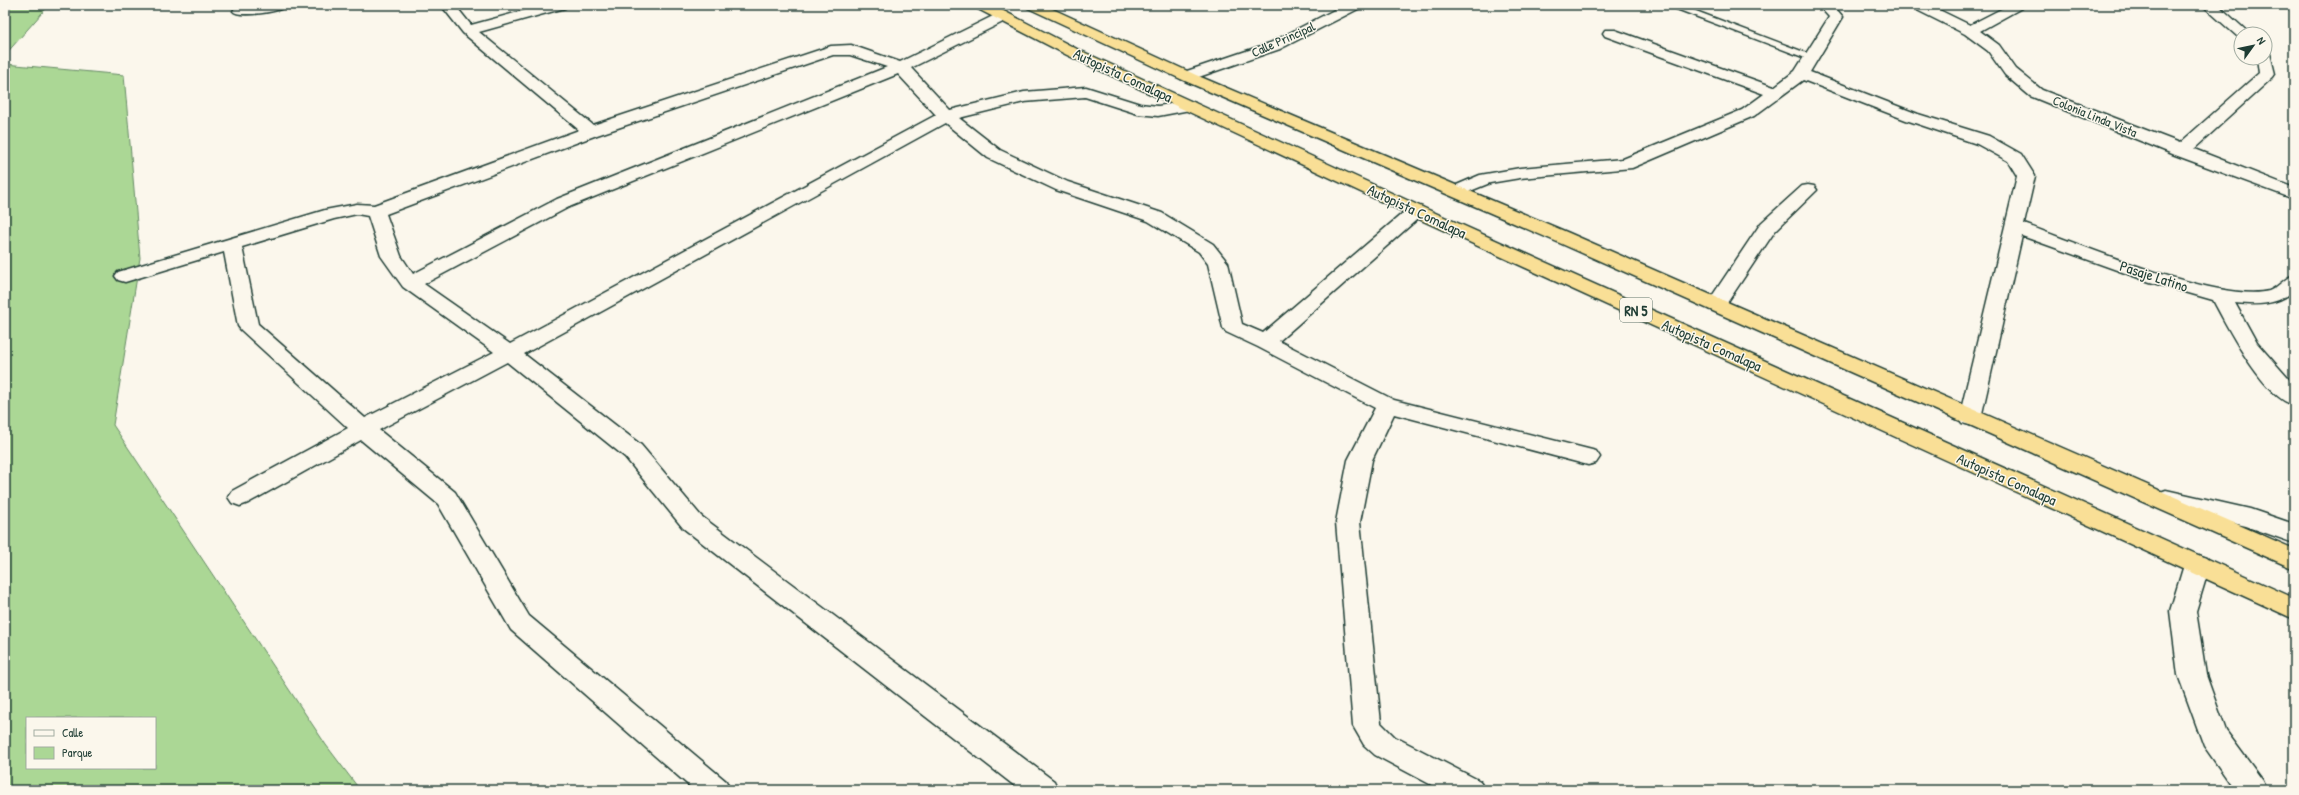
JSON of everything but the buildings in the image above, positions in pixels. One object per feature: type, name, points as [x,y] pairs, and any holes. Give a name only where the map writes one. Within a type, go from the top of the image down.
[{"type":"highway","name":"Autopista Comalapa","points":[[981,5],[1002,17],[1189,106],[1416,211],[2294,609]]},
{"type":"highway","name":"Autopista Comalapa","points":[[1032,5],[1085,31],[1187,76],[1458,192],[2294,560]]},
{"type":"street","points":[[240,12],[280,5]]},
{"type":"street","points":[[448,5],[468,30],[591,131]]},
{"type":"street","points":[[468,30],[560,5]]},
{"type":"street","name":"Calle Principal","points":[[1187,76],[1275,46],[1355,5]]},
{"type":"street","points":[[1458,192],[1486,179],[1520,173],[1626,164],[1748,112],[1801,74],[1836,17],[1825,5]]},
{"type":"street","name":"Colonia Linda Vista","points":[[1918,5],[1970,32],[1994,48],[2010,72],[2036,93],[2294,194]]},
{"type":"street","points":[[1970,32],[2020,5]]},
{"type":"street","points":[[2209,5],[2234,26]]},
{"type":"street","points":[[410,283],[563,203],[901,67],[1002,17]]},
{"type":"street","points":[[1610,33],[1774,92]]},
{"type":"street","points":[[125,276],[331,214],[358,208],[376,211],[591,131],[831,51],[851,50],[901,67],[946,116],[994,154],[1062,186],[1155,216],[1206,248],[1218,263],[1233,328],[1265,342],[1387,405],[1588,457]]},
{"type":"street","points":[[2181,151],[2268,74],[2267,66]]},
{"type":"street","points":[[1801,74],[1912,117],[1983,140],[2015,158],[2026,176],[1970,418]]},
{"type":"street","points":[[240,497],[363,429],[509,353],[946,116],[1024,97],[1086,92],[1138,109],[1158,111],[1189,106]]},
{"type":"street","points":[[1716,305],[1768,227],[1808,190]]},
{"type":"street","points":[[376,211],[391,256],[410,283],[509,353],[633,451],[692,522],[1043,790]]},
{"type":"street","points":[[1265,342],[1416,211]]},
{"type":"street","name":"Pasaje Latino","points":[[2015,227],[2157,278],[2221,296],[2250,298],[2275,296],[2294,281]]},
{"type":"street","points":[[232,244],[248,326],[363,429],[447,498],[520,622],[715,790]]},
{"type":"street","points":[[2221,296],[2248,346],[2272,376],[2294,398]]},
{"type":"street","points":[[1387,405],[1360,460],[1348,522],[1367,726],[1374,736],[1385,746],[1469,790]]},
{"type":"street","points":[[2150,496],[2250,518],[2294,534]]},
{"type":"street","points":[[2197,565],[2183,611],[2192,675],[2214,738],[2252,790]]},
{"type":"lane","points":[[1670,5],[1812,56]]},
{"type":"green space","points":[[5,5],[49,5],[5,55]]},
{"type":"green space","points":[[5,64],[124,75],[140,258],[113,425],[326,745],[360,790],[5,790]]}]
